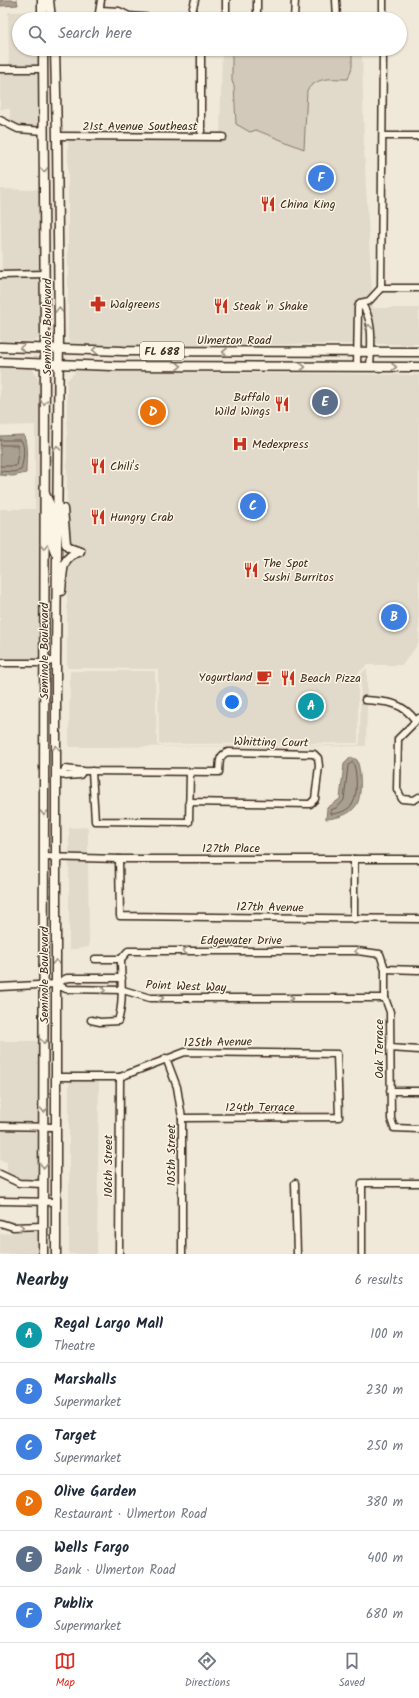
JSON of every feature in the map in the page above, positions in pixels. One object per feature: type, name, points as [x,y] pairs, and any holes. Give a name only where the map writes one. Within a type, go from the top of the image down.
[{"type":"main road","points":[[42,0],[42,12]]},
{"type":"main road","points":[[50,0],[51,12]]},
{"type":"main road","points":[[53,12],[54,0]]},
{"type":"main road","name":"Seminole Boulevard","points":[[43,56],[45,274],[44,1254]]},
{"type":"main road","name":"Seminole Boulevard","points":[[55,56],[59,349],[56,628],[59,773],[56,857],[56,1254]]},
{"type":"main road","points":[[43,69],[49,76],[50,90],[56,97]]},
{"type":"main road","points":[[44,131],[57,136]]},
{"type":"main road","name":"Ulmerton Road","points":[[0,347],[123,351],[358,353],[419,352]]},
{"type":"main road","name":"FL 688","points":[[0,362],[112,366],[419,367]]},
{"type":"main road","points":[[56,628],[65,561],[71,554],[80,551],[69,547],[65,540],[57,465]]},
{"type":"main road","points":[[44,492],[50,505],[51,541],[57,557]]},
{"type":"street","points":[[101,0],[100,10],[121,12]]},
{"type":"street","points":[[192,12],[195,0]]},
{"type":"street","points":[[226,0],[226,12]]},
{"type":"street","points":[[257,0],[257,12]]},
{"type":"street","points":[[294,0],[294,12]]},
{"type":"street","points":[[336,0],[336,12]]},
{"type":"street","points":[[383,0],[383,12]]},
{"type":"street","points":[[200,131],[201,56]]},
{"type":"street","points":[[360,303],[369,301],[381,288],[383,56]]},
{"type":"street","points":[[0,68],[43,69]]},
{"type":"street","points":[[0,120],[18,130],[44,131]]},
{"type":"street","name":"21st Avenue Southeast","points":[[57,136],[223,137]]},
{"type":"street","points":[[382,136],[419,136]]},
{"type":"street","points":[[0,275],[45,274]]},
{"type":"street","points":[[381,288],[419,288]]},
{"type":"street","points":[[357,367],[358,307],[360,303]]},
{"type":"street","points":[[360,303],[366,308],[369,324],[370,367]]},
{"type":"street","points":[[0,663],[44,663],[56,660]]},
{"type":"street","points":[[365,700],[395,703],[417,719],[398,739],[397,789],[402,799],[414,800],[419,797]]},
{"type":"street","name":"Whitting Court","points":[[59,773],[66,776],[77,773],[80,776],[83,771],[220,772],[220,758],[228,752],[314,754],[318,758],[319,766],[315,799],[310,804],[189,802]]},
{"type":"street","points":[[92,771],[95,821],[189,822],[190,772]]},
{"type":"street","name":"127th Place","points":[[44,857],[119,859],[419,859]]},
{"type":"street","name":"127th Avenue","points":[[119,859],[120,916],[419,919]]},
{"type":"street","points":[[354,859],[354,919]]},
{"type":"street","name":"Edgewater Drive","points":[[121,960],[128,951],[357,951],[380,954],[384,969]]},
{"type":"street","points":[[91,1020],[100,1022],[118,1021],[120,1013],[120,996],[123,990],[121,960],[95,959]]},
{"type":"street","points":[[384,969],[419,970]]},
{"type":"street","name":"Oak Terrace","points":[[384,969],[385,998],[390,1012],[390,1119],[394,1128],[419,1129]]},
{"type":"street","points":[[0,987],[56,984],[67,978],[122,978]]},
{"type":"street","name":"Point West Way","points":[[56,984],[66,989],[123,990],[150,998],[385,998]]},
{"type":"street","points":[[390,1048],[419,1050]]},
{"type":"street","name":"125th Avenue","points":[[56,1077],[120,1077],[166,1058],[185,1052],[337,1054],[339,1117]]},
{"type":"street","name":"105th Street","points":[[166,1058],[176,1087],[182,1118],[182,1254]]},
{"type":"street","name":"106th Street","points":[[119,1254],[120,1077]]},
{"type":"street","points":[[390,1091],[419,1091]]},
{"type":"street","name":"124th Terrace","points":[[182,1118],[339,1117]]},
{"type":"street","points":[[0,1126],[56,1127]]},
{"type":"street","points":[[0,1174],[18,1183],[43,1184]]},
{"type":"street","points":[[295,1183],[297,1254]]},
{"type":"street","points":[[362,1254],[362,1183],[419,1183]]},
{"type":"street","points":[[0,1200],[56,1202]]},
{"type":"street","points":[[0,1223],[13,1227],[43,1226]]},
{"type":"shaded area","points":[[39,11],[12,12],[12,56],[39,56],[40,66],[9,66],[8,12]]},
{"type":"shaded area","points":[[222,56],[232,56],[232,81],[234,85],[235,118],[256,130],[303,148],[307,90],[313,83],[322,79],[348,79],[352,67],[352,56],[362,56],[364,149],[372,293],[367,298],[357,301],[355,307],[355,344],[73,346],[68,339],[68,140],[226,140],[226,134],[203,134],[220,133]]},
{"type":"shaded area","points":[[232,56],[352,56],[352,67],[348,79],[321,80],[316,82],[307,90],[304,149],[256,130],[250,132],[236,124],[234,86],[232,81]]},
{"type":"shaded area","points":[[0,72],[40,72],[40,134],[10,131],[10,109],[0,109]]},
{"type":"shaded area","points":[[40,188],[41,272],[2,272],[0,189],[33,190]]},
{"type":"shaded area","points":[[0,278],[41,278],[42,338],[33,341],[0,341]]},
{"type":"shaded area","points":[[372,301],[373,308],[419,308],[419,344],[373,344],[372,323],[366,305]]},
{"type":"shaded area","points":[[0,368],[32,368],[41,384],[40,660],[0,660],[0,509],[35,509],[35,425],[0,426]]},
{"type":"shaded area","points":[[76,371],[419,375],[419,643],[402,665],[367,665],[358,673],[358,743],[159,744],[158,669],[67,668],[67,380]]},
{"type":"shaded area","points":[[367,668],[367,698],[362,697],[362,703],[367,704],[366,746],[69,747],[70,671],[155,671],[157,744],[159,746],[358,745],[360,743],[361,674]]},
{"type":"shaded area","points":[[88,827],[88,855],[69,855],[69,828]]},
{"type":"shaded area","points":[[69,861],[88,861],[89,947],[69,950]]},
{"type":"shaded area","points":[[0,1041],[41,1041],[41,1124],[0,1122]]},
{"type":"shaded area","points":[[69,1080],[99,1080],[97,1254],[69,1254]]},
{"type":"shaded area","points":[[2,1129],[41,1130],[41,1181],[19,1180],[7,1174],[7,1162],[0,1160]]},
{"type":"shaded area","points":[[41,1229],[41,1254],[0,1254],[0,1234]]},
{"type":"water","points":[[0,0],[17,0],[18,5],[0,6]]},
{"type":"water","points":[[24,435],[26,449],[26,473],[13,476],[0,475],[0,436]]},
{"type":"water","points":[[351,757],[357,760],[359,770],[359,800],[351,811],[339,817],[326,819],[327,808],[340,799],[344,764]]},
{"type":"place","name":"Publix","points":[[321,178]]},
{"type":"place","name":"China King","points":[[268,204]]},
{"type":"place","name":"Walgreens","points":[[98,304]]},
{"type":"place","name":"Steak 'n Shake","points":[[221,306]]},
{"type":"place","name":"Wells Fargo","points":[[325,402]]},
{"type":"place","name":"Buffalo Wild Wings","points":[[282,404]]},
{"type":"place","name":"Olive Garden","points":[[153,412]]},
{"type":"place","name":"Medexpress","points":[[240,444]]},
{"type":"place","name":"Chili's","points":[[98,466]]},
{"type":"place","name":"Target","points":[[253,506]]},
{"type":"place","name":"Hungry Crab","points":[[98,517]]},
{"type":"place","name":"The Spot Sushi Burritos","points":[[251,570]]},
{"type":"place","name":"Marshalls","points":[[394,617]]},
{"type":"place","name":"Yogurtland","points":[[264,677]]},
{"type":"place","name":"Beach Pizza","points":[[288,678]]},
{"type":"place","name":"Regal Largo Mall","points":[[311,706]]}]
